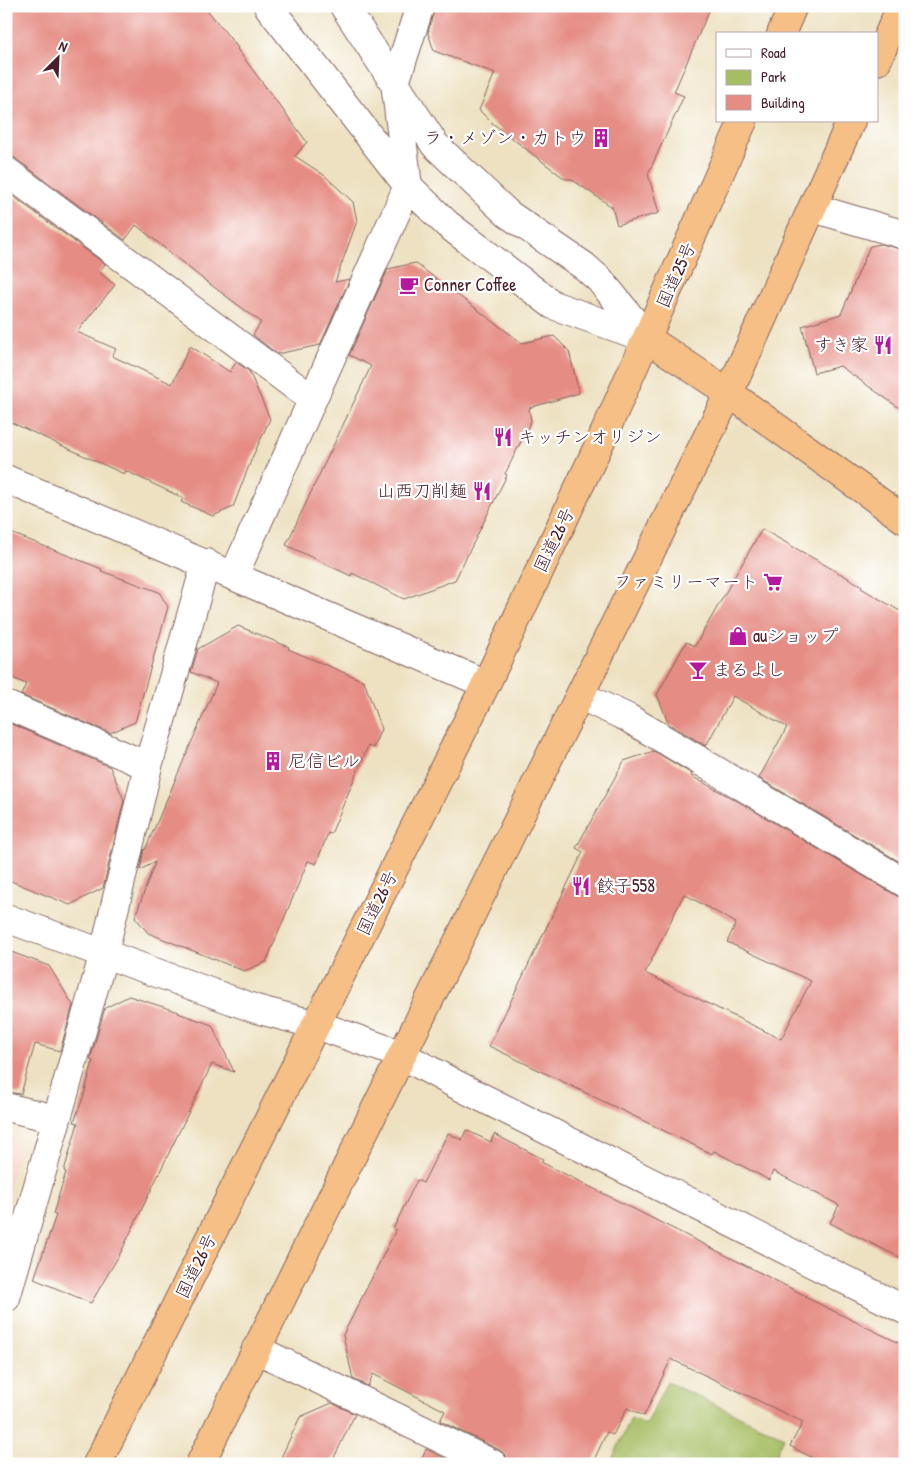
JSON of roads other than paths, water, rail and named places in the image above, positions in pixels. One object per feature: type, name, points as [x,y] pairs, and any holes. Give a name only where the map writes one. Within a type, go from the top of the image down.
[{"type":"highway","points":[[782,32],[793,6]]},
{"type":"highway","points":[[878,59],[901,6]]},
{"type":"highway","name":"国道25号","points":[[648,339],[743,122]]},
{"type":"highway","points":[[200,1464],[729,393],[851,122]]},
{"type":"highway","points":[[648,339],[729,393],[905,520]]},
{"type":"highway","name":"国道26号","points":[[97,1464],[486,684],[648,339]]},
{"type":"street","points":[[268,6],[408,186],[447,224],[553,305],[648,339]]},
{"type":"street","points":[[344,6],[435,145],[508,214],[584,266],[600,280],[648,339]]},
{"type":"street","points":[[234,575],[408,186],[395,83],[420,6]]},
{"type":"street","points":[[6,171],[312,399]]},
{"type":"street","points":[[813,208],[905,235]]},
{"type":"street","points":[[6,479],[486,684]]},
{"type":"street","points":[[6,1298],[104,954],[148,766],[206,563]]},
{"type":"street","points":[[581,696],[628,718],[905,883]]},
{"type":"street","points":[[6,705],[148,766]]},
{"type":"street","points":[[6,918],[256,1009],[317,1025],[402,1055],[905,1310]]},
{"type":"street","points":[[6,1107],[56,1119]]},
{"type":"street","points":[[256,1349],[493,1464]]},
{"type":"place","name":"ラ・メゾン・カトウ","points":[[601,138]]},
{"type":"place","name":"Conner Coffee","points":[[409,285]]},
{"type":"place","name":"すき家","points":[[883,345]]},
{"type":"place","name":"キッチンオリジン","points":[[503,437]]},
{"type":"place","name":"山西刀削麺","points":[[482,491]]},
{"type":"place","name":"ファミリーマート","points":[[773,582]]},
{"type":"place","name":"auショップ","points":[[738,636]]},
{"type":"place","name":"まるよし","points":[[698,670]]},
{"type":"place","name":"尼信ビル","points":[[273,761]]},
{"type":"place","name":"餃子558","points":[[581,886]]}]
